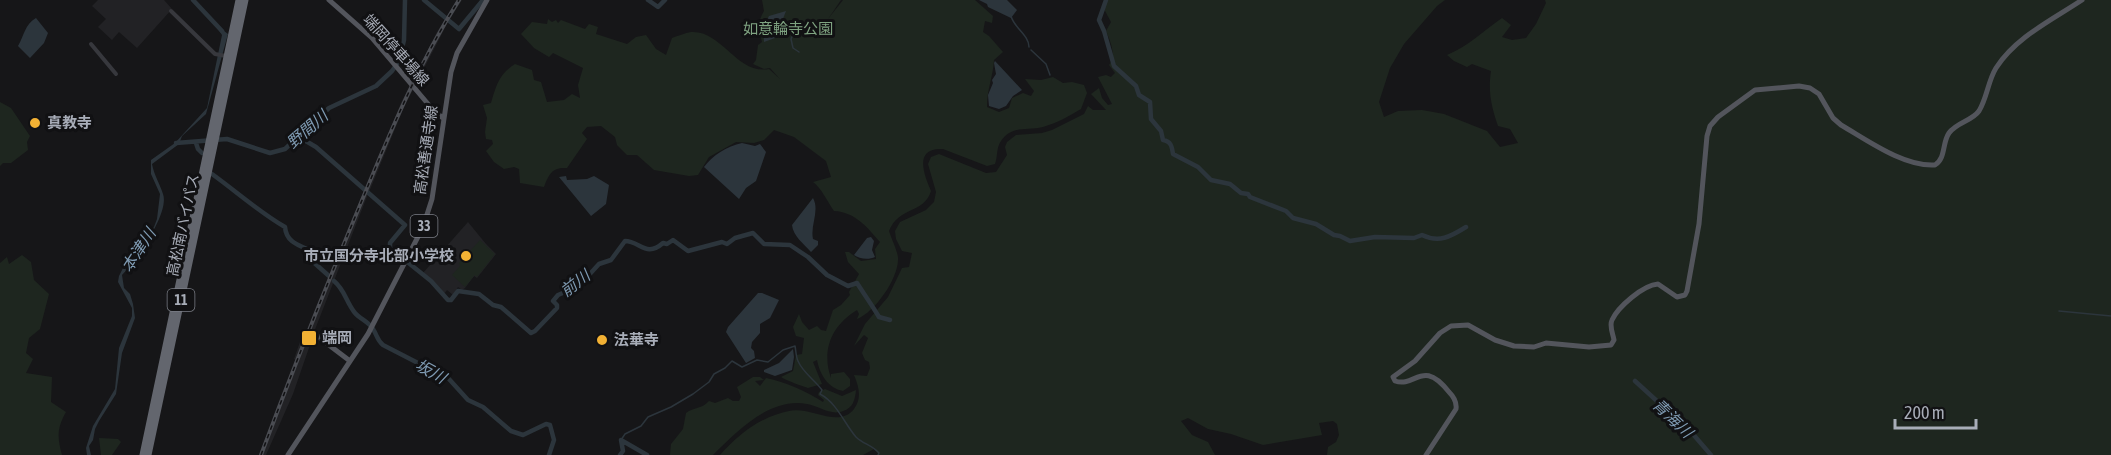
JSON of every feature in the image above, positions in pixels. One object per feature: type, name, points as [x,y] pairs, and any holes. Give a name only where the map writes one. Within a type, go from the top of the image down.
[{"type":"highway","name":"高松南バイパス","points":[[148,455],[212,141],[225,56],[239,0]]},
{"type":"highway","name":"高松南バイパス","points":[[143,455],[245,0]]},
{"type":"main road","name":"端岡停車場線","points":[[329,0],[384,50],[429,105],[443,118]]},
{"type":"main road","name":"高松善通寺線","points":[[288,455],[372,327],[427,218],[454,63],[487,0]]},
{"type":"main road","points":[[1426,455],[1456,409],[1454,398],[1447,388],[1433,378],[1419,375],[1400,383],[1393,377],[1415,361],[1444,329],[1451,326],[1468,326],[1495,340],[1514,346],[1534,347],[1553,343],[1588,348],[1605,347],[1611,345],[1614,339],[1612,319],[1626,301],[1648,286],[1661,285],[1677,297],[1685,295],[1700,224],[1708,132],[1718,117],[1751,91],[1791,86],[1810,88],[1819,94],[1833,118],[1841,125],[1896,155],[1918,163],[1935,165],[1942,157],[1949,133],[1954,127],[1980,110],[1995,72],[2015,45],[2082,0]]},
{"type":"main road","points":[[325,342],[350,361]]},
{"type":"street","points":[[171,11],[218,55],[225,56]]},
{"type":"street","points":[[92,44],[116,74]]},
{"type":"shaded area","points":[[98,0],[164,0],[172,9],[137,48],[119,32],[112,40],[98,27],[106,19],[92,6]]},
{"type":"shaded area","points":[[457,0],[462,0],[448,22],[404,107],[369,192],[365,189],[401,103],[437,32]]},
{"type":"shaded area","points":[[364,190],[368,194],[314,332],[318,334],[315,342],[311,342],[293,394],[266,455],[259,455],[296,360],[294,359],[301,339],[307,331]]},
{"type":"shaded area","name":"市立国分寺北部小学校","points":[[468,222],[496,254],[477,278],[474,276],[465,288],[462,290],[458,287],[453,295],[447,290],[444,294],[423,273]]},
{"type":"green space","name":"如意輪寺公園","points":[[762,0],[841,0],[828,19],[843,0],[975,0],[993,16],[992,23],[985,21],[983,32],[1003,52],[994,60],[987,107],[999,112],[1009,108],[1012,98],[1023,93],[1031,96],[1034,91],[1025,79],[1041,80],[1053,77],[1063,83],[1072,82],[1084,85],[1087,93],[1081,109],[1067,117],[1043,127],[1015,131],[1005,136],[998,146],[995,164],[987,166],[943,149],[927,152],[923,163],[931,191],[928,198],[899,217],[889,231],[898,258],[895,275],[885,293],[871,309],[857,319],[859,314],[857,310],[848,316],[831,339],[827,358],[831,378],[831,374],[844,372],[850,379],[850,386],[843,391],[833,387],[826,380],[817,360],[813,362],[822,384],[808,388],[781,377],[793,371],[796,355],[802,354],[804,338],[796,336],[793,327],[799,314],[809,330],[817,326],[826,331],[833,310],[850,295],[849,292],[859,274],[848,262],[845,252],[849,252],[861,261],[876,259],[875,249],[880,242],[854,217],[834,211],[813,182],[831,177],[826,161],[794,137],[774,130],[764,140],[754,143],[736,142],[709,157],[698,175],[689,176],[654,170],[637,155],[627,155],[617,145],[615,137],[601,126],[587,127],[582,133],[587,139],[567,168],[554,170],[544,187],[520,183],[519,169],[514,167],[504,169],[494,162],[486,151],[493,144],[492,140],[486,139],[487,118],[483,105],[491,103],[502,76],[515,64],[532,70],[534,80],[541,82],[547,102],[564,100],[572,94],[580,98],[578,85],[583,68],[553,53],[549,57],[534,48],[521,34],[532,22],[547,24],[548,19],[552,22],[556,20],[558,23],[561,20],[585,29],[589,24],[598,27],[596,34],[627,44],[636,37],[646,35],[656,49],[666,55],[672,38],[691,32],[702,33],[721,44],[748,65],[764,69],[753,64],[756,60],[758,45],[762,42],[759,26],[764,11]]},
{"type":"green space","points":[[1107,0],[1445,0],[1404,44],[1390,68],[1379,102],[1384,117],[1398,111],[1422,110],[1444,114],[1487,131],[1500,147],[1518,143],[1510,129],[1498,126],[1491,98],[1491,71],[1472,64],[1467,67],[1447,55],[1469,43],[1502,18],[1511,25],[1502,37],[1512,40],[1526,38],[1536,24],[1546,3],[1545,0],[2111,0],[2111,455],[1327,455],[1328,447],[1336,442],[1339,435],[1337,424],[1333,421],[1319,423],[1322,435],[1263,445],[1208,429],[1188,418],[1181,421],[1192,435],[1208,442],[1215,455],[879,455],[874,449],[863,455],[720,455],[751,427],[769,417],[797,410],[840,417],[848,415],[854,409],[859,392],[854,375],[867,376],[870,368],[869,362],[865,360],[862,353],[868,338],[864,335],[854,346],[865,324],[888,297],[902,268],[909,267],[912,253],[902,251],[895,231],[900,222],[926,210],[934,202],[936,192],[928,164],[931,157],[939,154],[986,173],[996,172],[1007,155],[1005,147],[1007,142],[1016,135],[1052,130],[1084,114],[1088,106],[1093,110],[1106,110],[1091,94],[1099,88],[1102,98],[1108,105],[1112,104],[1098,77],[1106,75],[1111,77],[1115,73],[1109,65],[1113,52],[1106,31],[1111,22],[1104,9]]},
{"type":"green space","points":[[0,102],[11,108],[30,136],[27,142],[28,150],[11,163],[3,163],[0,166]]},
{"type":"green space","points":[[480,240],[495,254],[477,277],[475,275],[465,287],[452,275],[460,266],[459,263]]},
{"type":"green space","points":[[22,255],[31,262],[34,280],[49,294],[40,329],[29,338],[26,353],[33,359],[26,373],[52,377],[51,402],[66,412],[59,433],[62,455],[0,455],[0,263],[7,257],[9,264]]},
{"type":"green space","points":[[753,377],[760,377],[764,380],[755,381],[760,386],[766,378],[796,387],[823,402],[824,400],[818,395],[825,389],[842,396],[856,390],[855,397],[849,408],[838,412],[830,412],[807,404],[793,403],[780,406],[767,411],[744,426],[713,455],[670,455],[671,444],[683,429],[686,413],[709,401],[715,403],[728,398],[739,401],[741,397],[737,387]]},
{"type":"green space","points":[[99,438],[118,439],[121,442],[112,455],[101,455]]},
{"type":"water","points":[[979,0],[1007,0],[1017,10],[1011,18]]},
{"type":"water","points":[[786,11],[777,30],[778,37],[764,42],[763,28],[769,16]]},
{"type":"water","points":[[36,18],[48,33],[44,43],[30,58],[18,46],[27,27]]},
{"type":"water","points":[[219,27],[228,34],[206,114],[182,136],[179,144],[152,164],[164,202],[157,225],[135,260],[122,275],[124,288],[130,294],[135,318],[122,353],[116,394],[95,429],[89,446],[91,455],[87,455],[86,448],[93,426],[115,389],[119,348],[132,316],[132,308],[118,282],[119,276],[125,264],[154,227],[157,219],[160,194],[151,174],[151,160],[175,143],[207,108],[222,35]]},
{"type":"water","points":[[995,61],[1022,90],[1013,96],[1006,106],[999,109],[989,106],[988,95],[996,74]]},
{"type":"water","points":[[742,143],[755,146],[760,144],[766,152],[756,181],[746,188],[739,199],[704,167],[720,152]]},
{"type":"water","points":[[566,176],[567,180],[587,179],[594,176],[609,185],[606,204],[591,216],[559,177]]},
{"type":"water","points":[[813,198],[816,208],[812,234],[813,239],[818,241],[818,245],[811,252],[797,236],[792,225]]},
{"type":"water","points":[[871,237],[874,241],[872,250],[875,257],[864,259],[854,255],[867,238]]},
{"type":"water","points":[[758,293],[779,300],[770,318],[760,324],[760,333],[752,342],[751,348],[755,358],[746,363],[726,332]]},
{"type":"water","points":[[793,349],[792,370],[775,376],[764,372],[779,363]]},
{"type":"waterway","name":"本津川","points":[[193,0],[222,31]]},
{"type":"waterway","name":"野間川","points":[[176,143],[227,139],[270,153],[285,149],[329,108],[376,86],[392,71],[399,61],[404,40],[405,0]]},
{"type":"waterway","points":[[424,0],[459,29],[483,0]]},
{"type":"waterway","points":[[648,0],[658,7],[665,0]]},
{"type":"waterway","points":[[1106,0],[1099,20],[1114,66],[1136,86],[1139,95],[1150,102],[1151,119],[1161,131],[1163,140],[1171,145],[1173,154],[1198,167],[1211,180],[1230,184],[1241,193],[1286,211],[1293,218],[1316,224],[1350,241],[1375,237],[1414,238],[1422,235],[1439,239],[1466,227]]},
{"type":"waterway","points":[[1011,16],[1027,39],[1029,47]]},
{"type":"waterway","points":[[794,31],[791,39],[793,48],[799,52]]},
{"type":"waterway","points":[[1031,50],[1046,64],[1050,75]]},
{"type":"waterway","name":"前川","points":[[299,137],[316,147],[405,225],[390,243],[390,248],[431,281],[448,300],[451,300],[458,291],[479,294],[493,305],[501,307],[531,333],[557,308],[553,301],[558,295],[588,276],[599,264],[611,260],[625,241],[652,249],[673,240],[688,251],[722,242],[727,244],[735,238],[753,233],[764,244],[790,245],[808,257],[827,275],[848,286],[857,283],[879,317],[890,320]]},
{"type":"waterway","name":"坂川","points":[[196,143],[202,153]]},
{"type":"waterway","name":"坂川","points":[[212,174],[285,227],[289,238],[307,249],[311,260],[329,276]]},
{"type":"waterway","name":"坂川","points":[[334,281],[341,288],[355,313],[371,327],[383,345],[449,379],[468,400],[483,407],[511,431],[523,435],[546,424],[550,425],[554,440],[549,455]]},
{"type":"waterway","points":[[2059,311],[2111,316]]},
{"type":"waterway","points":[[621,440],[625,434],[641,426],[648,417],[693,394],[732,361],[742,367],[757,360],[768,362],[783,350],[795,346],[800,365],[822,390],[820,394],[836,408],[856,437],[876,450],[878,455]]},
{"type":"waterway","name":"青海川","points":[[1635,381],[1692,433],[1711,455]]},
{"type":"waterway","name":"坂川","points":[[620,455],[623,451],[621,440],[647,455]]},
{"type":"railway","points":[[261,455],[317,309],[389,137],[414,81],[459,0]]},
{"type":"place","name":"真教寺","points":[[35,123]]},
{"type":"place","name":"市立国分寺北部小学校","points":[[466,256]]},
{"type":"place","name":"端岡","points":[[309,338]]},
{"type":"place","name":"法華寺","points":[[602,340]]}]
